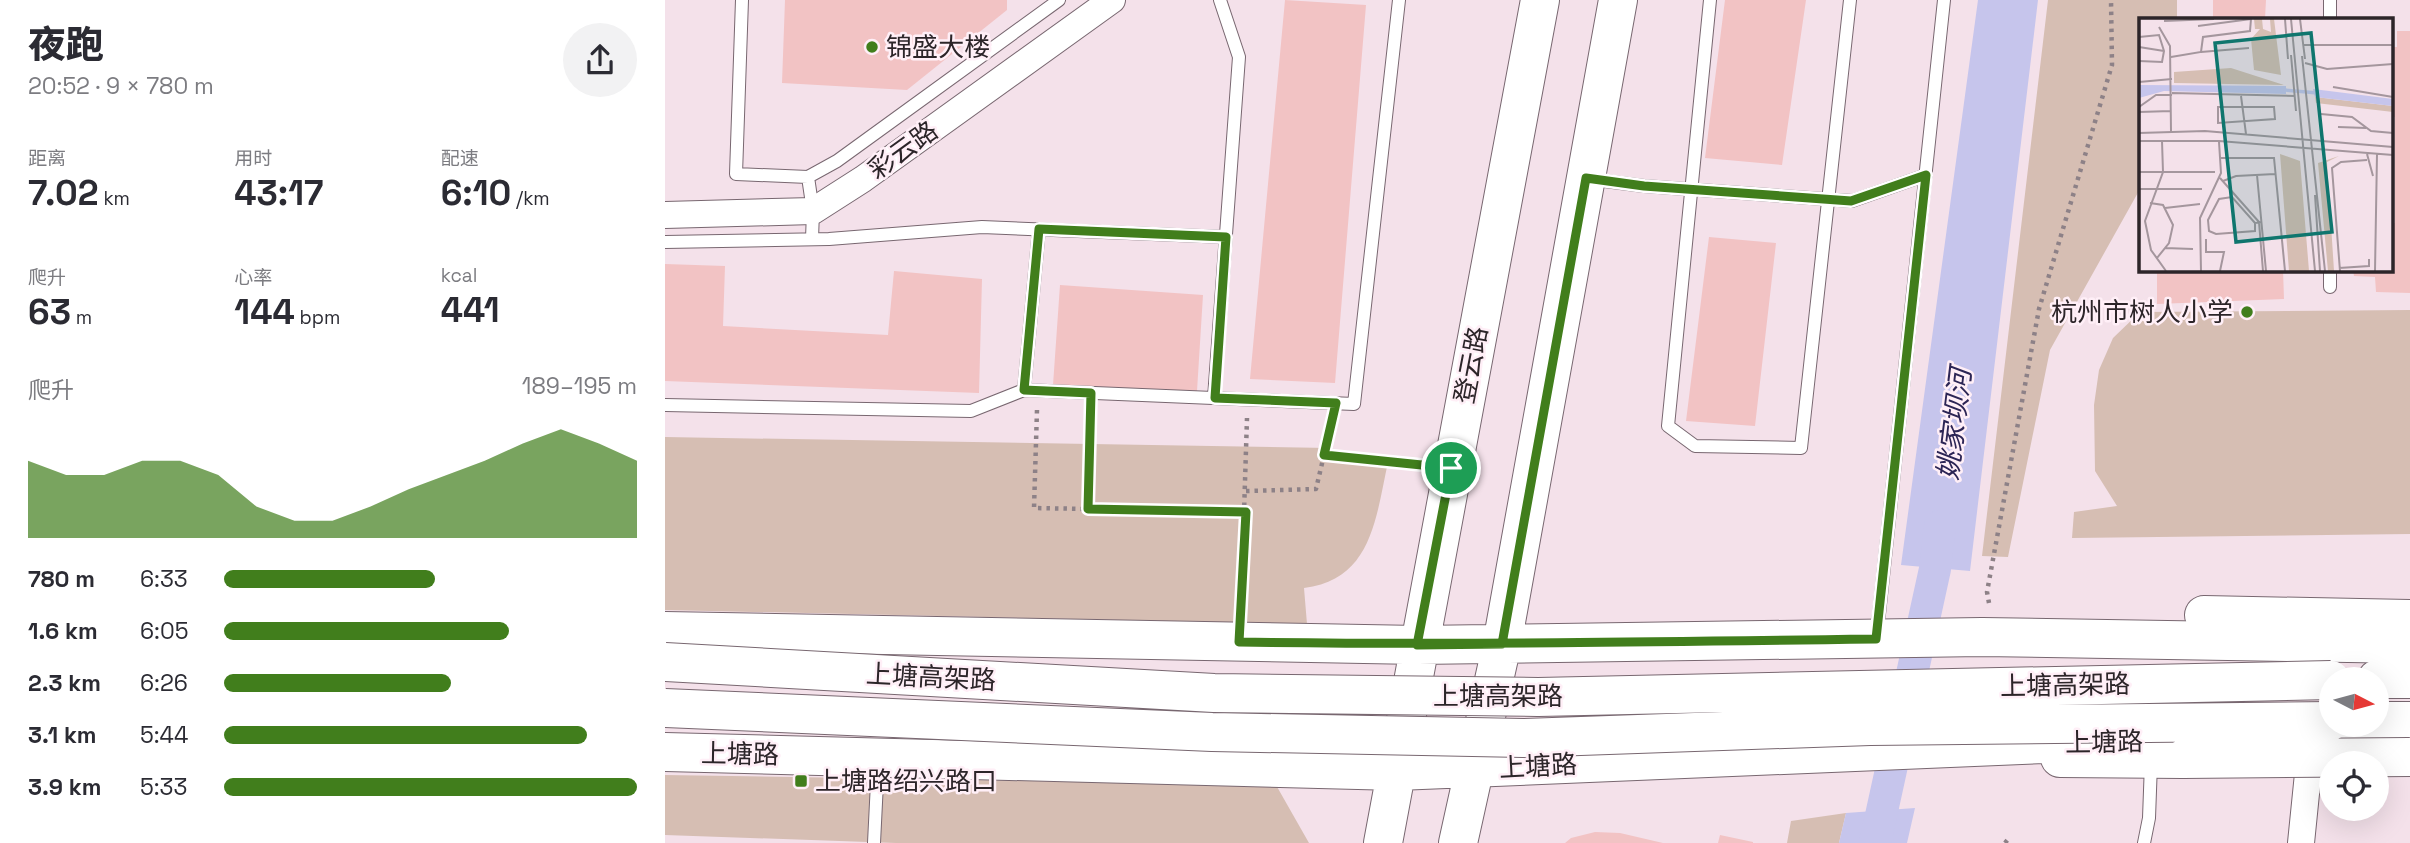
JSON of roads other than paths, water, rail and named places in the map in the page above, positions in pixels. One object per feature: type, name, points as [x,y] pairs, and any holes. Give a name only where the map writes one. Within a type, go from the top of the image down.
[{"type":"main road","name":"登云路","points":[[1383,843],[1417,645],[1540,0]]},
{"type":"main road","points":[[1458,843],[1472,769],[1502,644],[1618,0]]},
{"type":"main road","points":[[1981,634],[2038,620],[2204,615],[2410,619]]},
{"type":"main road","points":[[665,631],[1417,645],[1882,639],[1981,634],[2410,644]]},
{"type":"main road","name":"上塘高架路","points":[[665,662],[1214,693],[1538,697],[2319,680]]},
{"type":"main road","points":[[2389,679],[2410,679]]},
{"type":"main road","name":"上塘高架路","points":[[665,708],[1212,732],[1523,738],[1870,726],[2319,730]]},
{"type":"main road","points":[[2389,721],[2410,721]]},
{"type":"main road","name":"上塘路","points":[[665,752],[1397,771],[2319,730]]},
{"type":"main road","name":"上塘路","points":[[2389,735],[2410,737]]},
{"type":"main road","points":[[1973,746],[2065,759],[2410,757]]},
{"type":"street","name":"彩云路","points":[[813,211],[863,179],[1112,0]]},
{"type":"street","points":[[665,215],[813,211]]},
{"type":"street","points":[[2301,843],[2320,737]]},
{"type":"lane","points":[[742,0],[736,174],[808,177],[837,162],[1059,0]]},
{"type":"lane","points":[[1215,398],[1239,57],[1220,0]]},
{"type":"lane","points":[[665,405],[971,411],[1024,390],[1355,404],[1399,0]]},
{"type":"lane","points":[[1710,0],[1668,426],[1695,446],[1801,448],[1850,0]]},
{"type":"lane","points":[[1882,639],[1944,0]]},
{"type":"lane","points":[[2330,0],[2330,18]]},
{"type":"lane","points":[[1586,178],[1692,190],[1851,201],[1926,175]]},
{"type":"lane","points":[[808,177],[813,211],[812,239]]},
{"type":"lane","points":[[665,242],[812,239],[982,227],[1226,237]]},
{"type":"lane","points":[[1024,390],[1039,229]]},
{"type":"lane","points":[[2330,271],[2330,287]]},
{"type":"lane","points":[[874,843],[879,758]]},
{"type":"lane","points":[[2144,843],[2167,759]]},
{"type":"water","points":[[1978,0],[2038,0],[1970,571],[1901,565]]},
{"type":"water","points":[[1915,808],[1907,843],[1839,843],[1846,813]]},
{"type":"waterway","name":"姚家坝河","points":[[1875,843],[1935,569],[1940,526]]},
{"type":"place","name":"锦盛大楼","points":[[872,47]]},
{"type":"place","name":"杭州市树人小学","points":[[2247,312]]},
{"type":"place","name":"上塘路绍兴路口","points":[[801,781]]}]
